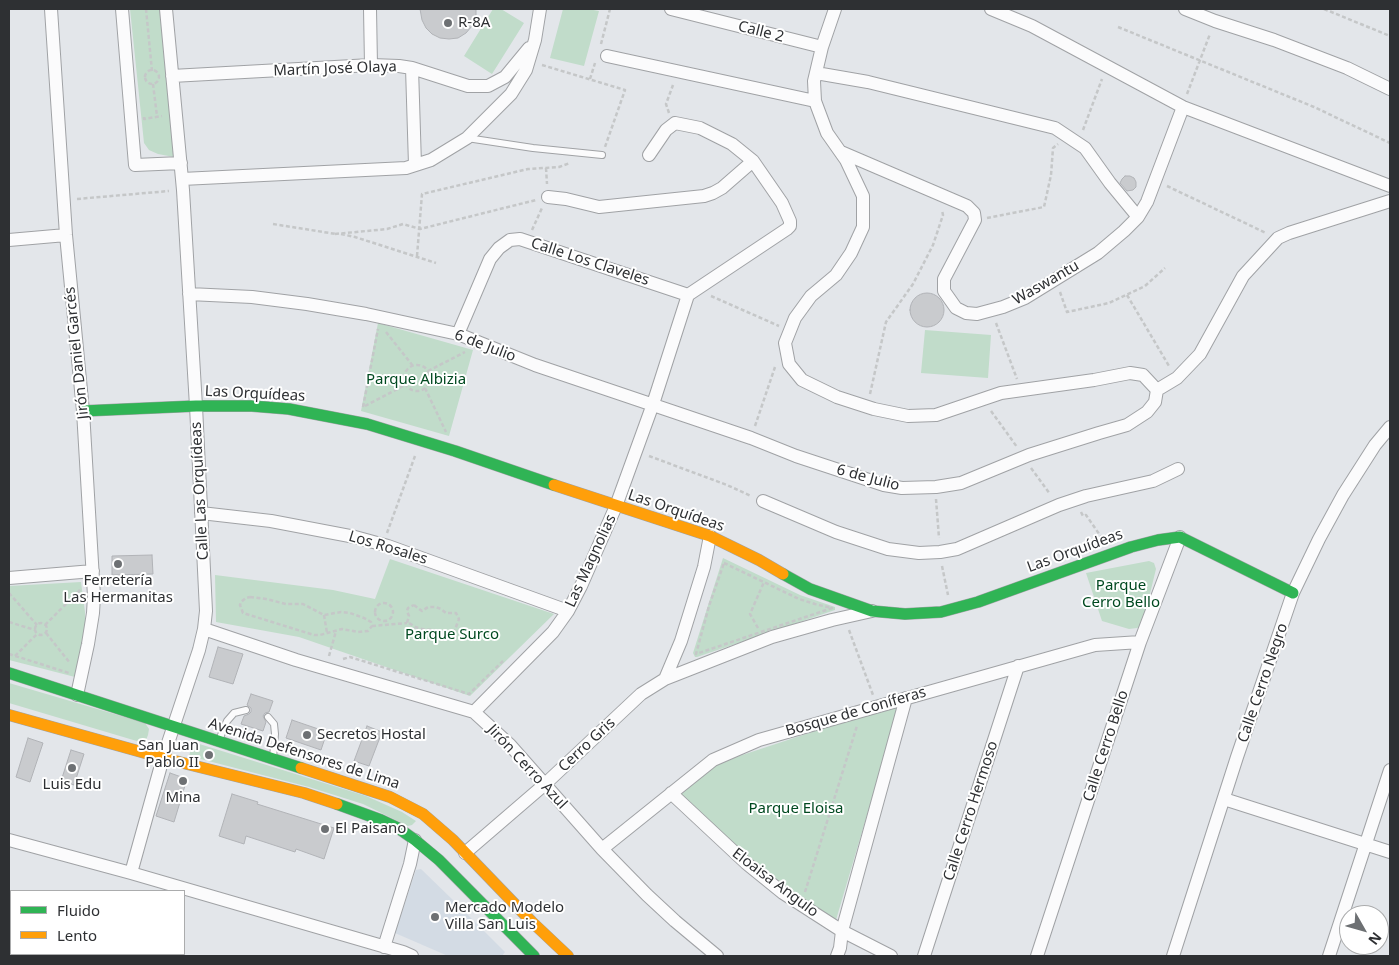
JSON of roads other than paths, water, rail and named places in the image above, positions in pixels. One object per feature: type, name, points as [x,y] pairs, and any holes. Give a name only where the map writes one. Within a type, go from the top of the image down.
[{"type":"street","name":"Jirón Daniel Garcés","points":[[51,9],[63,200],[84,411],[94,596],[93,613],[78,676],[77,695]]},
{"type":"street","points":[[122,9],[135,165],[181,163]]},
{"type":"street","name":"Calle Las Orquídeas","points":[[131,873],[163,758],[199,650],[206,611],[183,185],[166,9]]},
{"type":"street","points":[[370,9],[371,65]]},
{"type":"street","points":[[183,185],[406,168],[431,160],[467,138],[511,94],[526,70],[535,40],[540,9]]},
{"type":"street","name":"Calle 2","points":[[674,9],[822,47]]},
{"type":"street","points":[[835,9],[822,47],[814,81],[815,101],[827,133],[846,160],[863,196],[863,226],[851,253],[836,275],[811,296],[795,318],[788,337],[789,364],[802,380],[837,396],[908,416],[936,416],[1001,393],[1130,373],[1143,375],[1157,390],[1176,378],[1200,354],[1243,276],[1278,238],[1390,201]]},
{"type":"street","points":[[991,9],[1032,26],[1183,107],[1390,186]]},
{"type":"street","points":[[1185,9],[1348,68],[1390,89]]},
{"type":"street","name":"Martín José Olaya","points":[[172,76],[371,65],[412,68],[468,86],[488,86],[505,76],[518,63],[535,40]]},
{"type":"street","points":[[607,56],[815,101]]},
{"type":"street","points":[[412,68],[415,165]]},
{"type":"street","points":[[816,73],[868,82],[1055,128],[1085,148],[1138,217]]},
{"type":"street","name":"Waswantu","points":[[840,151],[967,206],[974,213],[975,220],[944,279],[944,291],[956,308],[966,313],[976,314],[1025,298],[1098,253],[1138,217],[1147,202],[1183,107]]},
{"type":"street","points":[[649,155],[666,130],[675,123],[700,128],[732,144],[753,161],[782,203],[790,221],[790,226],[787,229],[692,292]]},
{"type":"street","points":[[548,197],[566,199],[599,207],[704,196],[722,188],[753,161]]},
{"type":"street","points":[[1361,211],[1390,212]]},
{"type":"street","points":[[9,240],[66,235]]},
{"type":"street","name":"Calle Los Claveles","points":[[458,334],[490,259],[499,248],[510,240],[520,239],[692,292]]},
{"type":"street","name":"Las Magnolias","points":[[474,712],[553,632],[568,611],[581,586],[616,506],[692,292]]},
{"type":"street","name":"6 de Julio","points":[[189,294],[252,297],[307,304],[458,334],[535,365],[751,438],[796,456],[884,485],[902,488],[936,487],[961,483],[1029,456],[1099,433],[1127,426],[1147,412],[1155,402],[1157,390]]},
{"type":"street","name":"Las Orquídeas","points":[[84,411],[196,406],[252,406],[289,409],[360,423],[455,451],[710,536],[759,560],[810,589],[872,612],[905,614],[942,612],[978,602],[1130,546],[1180,537]]},
{"type":"street","name":"Calle Cerro Negro","points":[[1173,956],[1293,593],[1343,495],[1375,445],[1390,427]]},
{"type":"street","points":[[764,502],[836,532],[888,549],[919,553],[940,552],[957,549],[1059,505],[1086,496],[1153,481],[1178,469]]},
{"type":"street","name":"Los Rosales","points":[[201,513],[271,521],[383,544],[568,611]]},
{"type":"street","points":[[665,679],[680,641],[704,567],[710,536]]},
{"type":"street","points":[[1180,537],[1293,593]]},
{"type":"street","name":"Calle Cerro Bello","points":[[1037,956],[1140,642],[1180,537]]},
{"type":"street","points":[[9,578],[92,571]]},
{"type":"street","name":"Cerro Gris","points":[[465,853],[544,785],[641,694],[665,679],[772,637],[844,617],[872,612]]},
{"type":"street","name":"Jirón Cerro Azul","points":[[204,629],[329,661],[474,712],[510,744],[602,849],[647,895],[717,956]]},
{"type":"street","name":"Bosque de Coníferas","points":[[602,849],[713,760],[759,740],[1095,645],[1140,642]]},
{"type":"street","name":"Calle Cerro Hermoso","points":[[924,956],[1018,666]]},
{"type":"street","name":"Avenida Defensores de Lima","points":[[9,673],[390,797],[423,814],[453,840],[532,922],[568,956]]},
{"type":"street","points":[[836,956],[840,948],[842,931],[906,698]]},
{"type":"street","points":[[9,715],[163,758],[304,794],[344,806],[398,828],[415,840],[445,867],[534,956]]},
{"type":"street","points":[[1329,956],[1390,770]]},
{"type":"street","name":"Eloaisa Angulo","points":[[671,793],[746,863],[783,892],[842,931],[891,956]]},
{"type":"street","points":[[1224,799],[1390,852]]},
{"type":"street","points":[[9,840],[131,873],[412,956]]},
{"type":"street","points":[[384,947],[410,864],[415,840]]},
{"type":"lane","points":[[467,138],[533,148],[602,155]]},
{"type":"lane","points":[[218,741],[227,721],[234,713],[246,710]]},
{"type":"lane","points":[[268,717],[274,724],[273,759]]},
{"type":"place","name":"R-8A","points":[[448,23]]},
{"type":"place","name":"Ferretería Las Hermanitas","points":[[118,564]]},
{"type":"place","name":"Secretos Hostal","points":[[307,735]]},
{"type":"place","name":"San Juan Pablo II","points":[[209,755]]},
{"type":"place","name":"Luis Edu","points":[[72,768]]},
{"type":"place","name":"Mina","points":[[183,781]]},
{"type":"place","name":"El Paisano","points":[[325,829]]},
{"type":"place","name":"Mercado Modelo Villa San Luis","points":[[435,917]]},
{"type":"park label","name":"Parque Albizia","points":[[416,380]]},
{"type":"park label","name":"Parque Cerro Bello","points":[[1121,594]]},
{"type":"park label","name":"Parque Surco","points":[[452,635]]},
{"type":"park label","name":"Parque Eloisa","points":[[796,809]]}]
